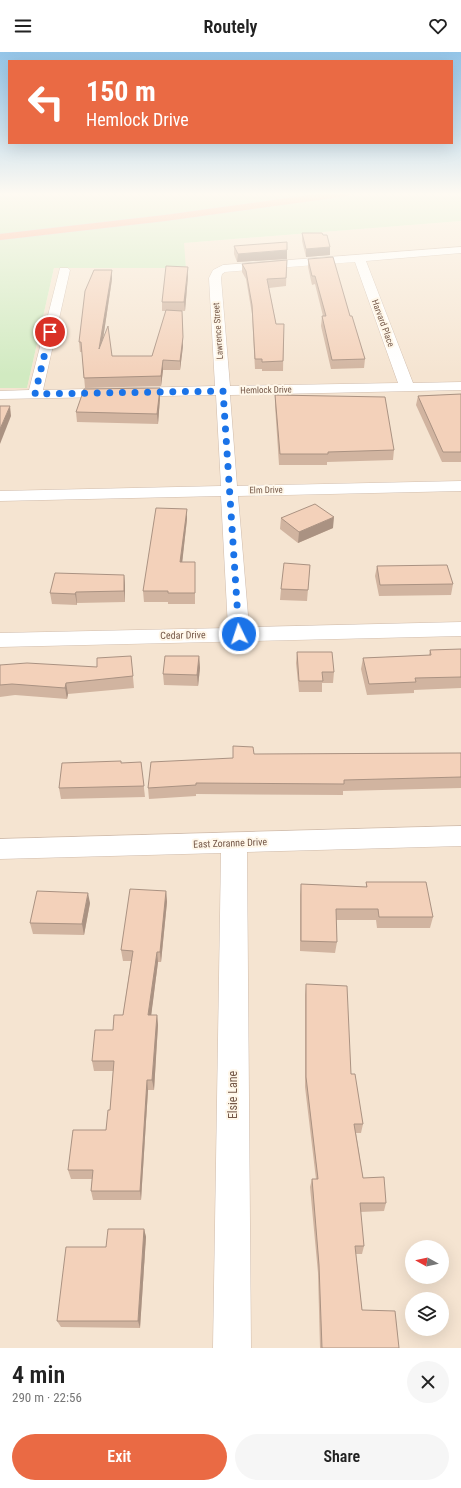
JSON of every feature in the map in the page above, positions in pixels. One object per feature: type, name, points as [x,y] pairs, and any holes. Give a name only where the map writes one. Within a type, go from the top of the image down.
[{"type":"street","name":"Lawrence Street","points":[[239,634],[215,278],[218,272],[224,269],[417,253]]},
{"type":"street","name":"Harvard Place","points":[[359,258],[408,387]]},
{"type":"street","points":[[35,394],[64,270]]},
{"type":"street","name":"Hemlock Drive","points":[[0,395],[461,386]]},
{"type":"street","name":"Elm Drive","points":[[0,496],[461,486]]},
{"type":"street","name":"Cedar Drive","points":[[0,640],[461,629]]},
{"type":"street","name":"East Zoranne Drive","points":[[0,849],[461,836]]},
{"type":"street","name":"Elsie Lane","points":[[232,1348],[234,842]]},
{"type":"shaded area","points":[[184,253],[461,253],[461,1348],[0,1348],[0,388],[27,388],[54,268],[186,268]]},
{"type":"green space","points":[[0,253],[185,253],[186,268],[54,268],[27,388],[0,388]]},
{"type":"building","points":[[333,257],[350,316],[352,316],[365,359],[332,360],[322,316],[326,316],[315,276],[312,276],[308,259]]},
{"type":"building","points":[[287,260],[286,278],[267,279],[276,324],[284,324],[283,361],[262,362],[262,359],[255,359],[252,305],[246,271],[242,264]]},
{"type":"building","points":[[166,266],[188,267],[184,302],[162,302]]},
{"type":"building","points":[[94,270],[112,270],[99,349],[108,326],[112,356],[152,356],[166,310],[182,311],[183,337],[180,361],[163,360],[161,376],[84,378],[81,342],[79,342],[85,291]]},
{"type":"building","points":[[160,388],[157,414],[76,412],[84,389]]},
{"type":"building","points":[[461,394],[461,452],[443,452],[418,396]]},
{"type":"building","points":[[275,395],[385,397],[394,450],[328,452],[328,454],[280,454]]},
{"type":"building","points":[[0,406],[10,406],[0,429]]},
{"type":"building","points":[[315,504],[334,517],[299,532],[281,518]]},
{"type":"building","points":[[156,508],[187,509],[180,562],[195,562],[195,593],[143,591]]},
{"type":"building","points":[[284,563],[310,565],[308,590],[281,589]]},
{"type":"building","points":[[447,565],[453,584],[380,585],[377,566]]},
{"type":"building","points":[[55,573],[124,575],[124,591],[76,592],[75,594],[50,593]]},
{"type":"building","points":[[461,649],[461,677],[415,678],[416,682],[369,684],[363,658],[431,655],[430,650]]},
{"type":"building","points":[[297,652],[332,652],[334,672],[322,672],[323,681],[299,681]]},
{"type":"building","points":[[131,656],[133,676],[66,683],[65,688],[12,684],[0,685],[0,665],[27,663],[97,667],[97,658]]},
{"type":"building","points":[[165,656],[199,656],[197,675],[163,674]]},
{"type":"building","points":[[233,746],[253,747],[254,754],[461,753],[461,777],[344,780],[344,784],[196,783],[196,785],[148,788],[151,762],[233,758]]},
{"type":"building","points":[[121,761],[121,763],[141,762],[144,786],[59,788],[62,763]]},
{"type":"building","points":[[366,882],[426,882],[433,917],[379,917],[378,909],[336,909],[337,942],[301,941],[301,884],[367,887]]},
{"type":"building","points":[[130,889],[166,891],[160,952],[157,952],[148,1015],[157,1015],[152,1080],[147,1080],[140,1191],[91,1191],[93,1170],[68,1170],[73,1130],[106,1130],[108,1110],[110,1110],[114,1061],[92,1061],[95,1030],[113,1030],[114,1015],[123,1015],[133,951],[121,950]]},
{"type":"building","points":[[37,891],[88,893],[82,924],[30,923]]},
{"type":"building","points":[[306,984],[347,986],[351,1074],[355,1074],[363,1124],[354,1124],[363,1178],[384,1177],[386,1203],[360,1203],[364,1246],[355,1246],[362,1310],[395,1311],[399,1348],[322,1348],[319,1265],[312,1179],[318,1179],[306,1077]]},
{"type":"building","points":[[108,1229],[144,1229],[138,1321],[57,1321],[66,1247],[106,1247]]},
{"type":"route","points":[[50,332],[35,394],[223,391],[239,634]]}]
